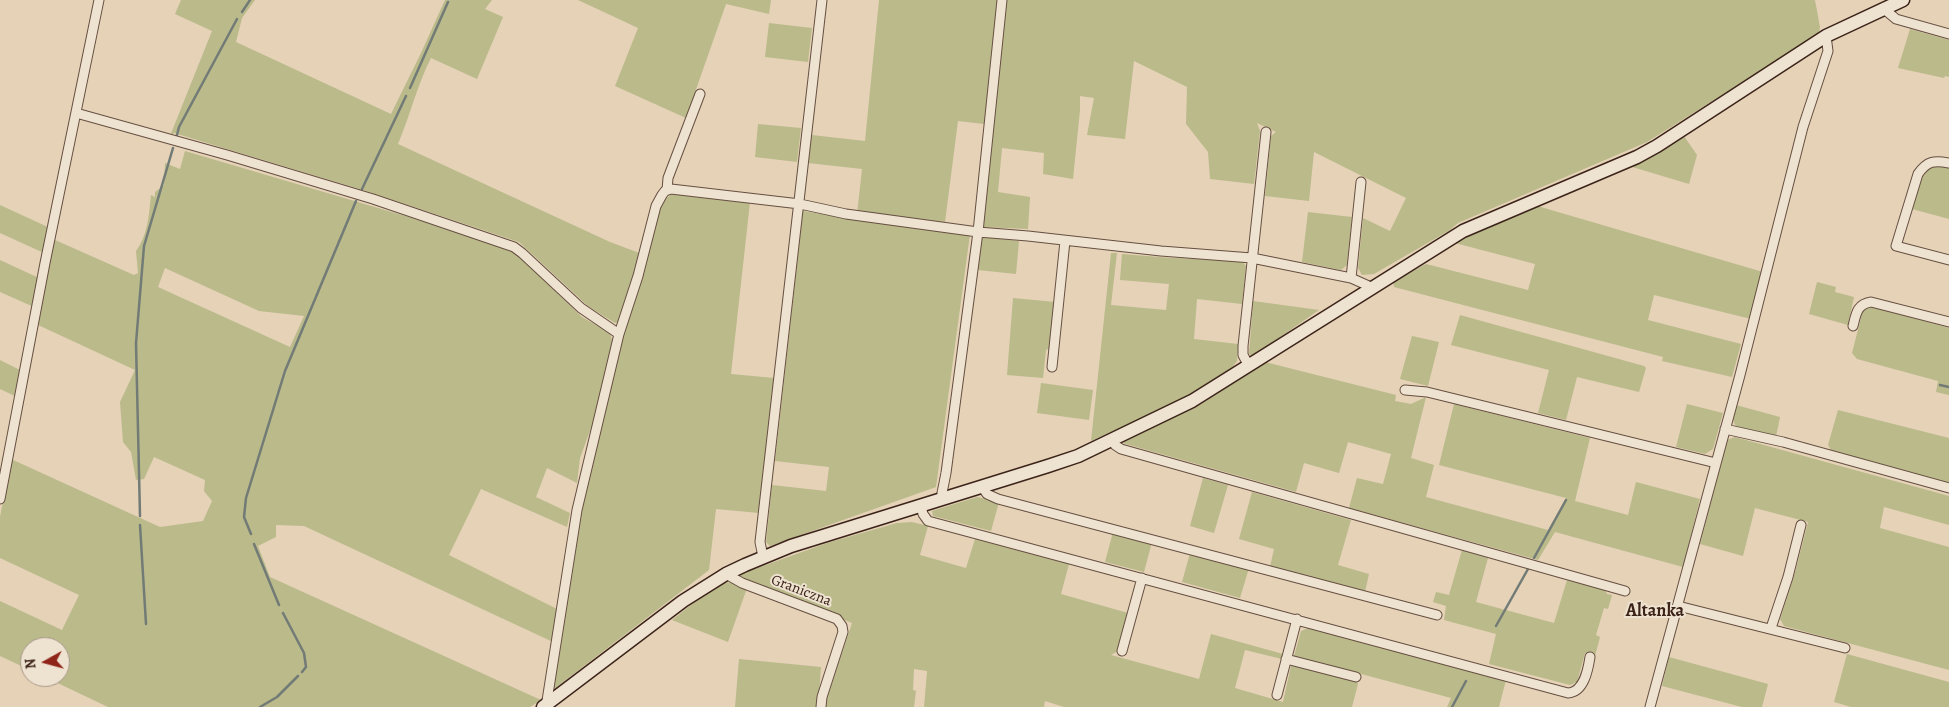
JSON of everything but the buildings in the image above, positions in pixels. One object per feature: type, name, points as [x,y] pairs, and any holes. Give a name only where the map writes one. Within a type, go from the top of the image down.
[{"type":"street","points":[[0,499],[100,0]]},
{"type":"street","points":[[763,557],[760,542],[822,0]]},
{"type":"street","points":[[942,499],[978,232],[1002,0]]},
{"type":"street","points":[[545,706],[684,601],[726,574],[791,546],[1066,460],[1192,401],[1463,231],[1650,150],[1826,36],[1903,0]]},
{"type":"street","points":[[1883,8],[1896,19],[1949,34]]},
{"type":"street","points":[[1650,707],[1725,429],[1803,127],[1828,51],[1826,36]]},
{"type":"street","points":[[545,706],[577,510],[619,334],[638,276],[656,206],[667,190],[668,178],[700,94]]},
{"type":"street","points":[[76,113],[228,155],[373,199],[514,247],[581,308],[619,334]]},
{"type":"street","points":[[1249,366],[1243,355],[1243,346],[1266,132]]},
{"type":"street","points":[[1949,163],[1936,160],[1929,162],[1918,174],[1896,246],[1949,260]]},
{"type":"street","points":[[1351,278],[1361,182]]},
{"type":"street","points":[[667,190],[685,190],[800,204],[846,214],[978,232],[1170,252],[1252,258],[1351,278],[1371,287]]},
{"type":"street","points":[[1052,367],[1065,240]]},
{"type":"street","points":[[1853,326],[1862,304],[1871,302],[1949,322]]},
{"type":"street","points":[[1405,390],[1427,392],[1716,463]]},
{"type":"street","points":[[1725,429],[1783,442],[1949,488]]},
{"type":"street","points":[[1112,440],[1121,449],[1625,591]]},
{"type":"street","points":[[982,487],[987,494],[998,499],[1437,615]]},
{"type":"street","points":[[922,506],[923,514],[928,521],[1568,693],[1572,693],[1579,688],[1584,680],[1590,657]]},
{"type":"street","points":[[1771,628],[1788,577],[1801,525]]},
{"type":"street","name":"Graniczna","points":[[726,574],[742,583],[837,619],[840,622],[843,632],[822,697],[821,707]]},
{"type":"street","points":[[1122,650],[1142,578]]},
{"type":"street","points":[[1678,606],[1845,648]]},
{"type":"street","points":[[1277,695],[1297,619]]},
{"type":"street","points":[[1286,659],[1356,677]]},
{"type":"green space","points":[[181,0],[255,0],[242,18],[236,42],[391,114],[445,0],[492,0],[485,9],[503,17],[477,79],[431,58],[398,144],[610,242],[642,254],[621,321],[615,323],[589,307],[519,242],[366,191],[174,133],[170,136],[212,31],[175,14]]},
{"type":"green space","points":[[578,0],[771,0],[769,14],[726,4],[686,118],[615,86],[638,28]]},
{"type":"green space","points":[[879,0],[1001,0],[984,124],[958,121],[945,222],[857,214],[862,169],[808,163],[812,135],[865,141]]},
{"type":"green space","points":[[1004,0],[1815,0],[1820,27],[1819,34],[1647,142],[1458,223],[1450,230],[1374,274],[1362,275],[1358,268],[1363,218],[1390,231],[1406,198],[1314,152],[1309,201],[1265,196],[1271,136],[1276,132],[1257,123],[1260,131],[1254,184],[1210,179],[1208,152],[1186,124],[1187,87],[1134,61],[1125,139],[1087,135],[1094,98],[1080,96],[1073,179],[1043,174],[1044,153],[1002,148],[998,192],[1030,197],[1028,229],[982,227]]},
{"type":"green space","points":[[769,23],[812,28],[808,62],[765,57]]},
{"type":"green space","points":[[1910,29],[1949,40],[1949,77],[1945,76],[1944,78],[1898,68]]},
{"type":"green space","points":[[758,124],[801,128],[797,162],[755,157]]},
{"type":"green space","points":[[1684,136],[1697,155],[1689,184],[1629,166],[1653,156]]},
{"type":"green space","points":[[185,151],[412,218],[513,251],[582,317],[610,333],[613,343],[595,417],[580,458],[577,483],[547,468],[536,497],[570,513],[567,527],[481,489],[449,555],[557,609],[553,642],[304,526],[276,525],[276,537],[258,546],[270,577],[541,700],[530,707],[108,707],[66,687],[70,687],[70,637],[20,637],[20,665],[0,656],[0,601],[62,630],[79,595],[0,558],[0,517],[11,459],[160,527],[203,521],[212,501],[204,491],[205,480],[154,457],[144,479],[136,480],[131,452],[123,442],[120,402],[135,370],[36,324],[55,240],[134,275],[138,273],[136,251],[145,232],[149,217],[151,195],[155,197],[155,192],[164,185],[165,163],[180,169]],"holes":[[[165,268],[259,311],[304,316],[290,347],[158,287]]]},
{"type":"green space","points":[[1935,163],[1949,167],[1949,219],[1912,209],[1924,167]]},
{"type":"green space","points":[[672,194],[750,202],[731,374],[774,378],[759,513],[716,509],[709,570],[554,689],[552,686],[575,534],[606,399],[660,203]]},
{"type":"green space","points":[[0,205],[50,228],[44,253],[0,233]]},
{"type":"green space","points":[[1534,205],[1763,272],[1751,319],[1654,295],[1648,320],[1741,344],[1732,377],[1662,361],[1663,357],[1394,287],[1393,282],[1426,264],[1528,290],[1535,264],[1455,243],[1471,232]]},
{"type":"green space","points":[[803,211],[970,234],[936,487],[770,546],[766,542],[772,485],[826,491],[829,467],[775,461]]},
{"type":"green space","points":[[1308,212],[1352,217],[1347,265],[1341,270],[1302,262]]},
{"type":"green space","points":[[982,237],[1019,241],[1016,274],[978,270]]},
{"type":"green space","points":[[1111,253],[1117,253],[1111,305],[1166,310],[1169,284],[1120,280],[1122,254],[1241,260],[1246,266],[1242,304],[1197,299],[1194,339],[1238,344],[1237,361],[1231,369],[1188,397],[1091,441]]},
{"type":"green space","points":[[0,260],[39,278],[34,307],[0,292]]},
{"type":"green space","points":[[1817,282],[1836,287],[1835,292],[1854,297],[1848,325],[1809,314]]},
{"type":"green space","points":[[1013,298],[1055,302],[1050,348],[1046,350],[1043,378],[1007,375]]},
{"type":"green space","points":[[1253,301],[1319,310],[1253,356],[1249,354]]},
{"type":"green space","points":[[1870,306],[1949,328],[1949,395],[1936,392],[1938,381],[1857,359],[1852,353],[1863,310]]},
{"type":"green space","points":[[1460,315],[1644,366],[1646,368],[1639,392],[1577,377],[1566,420],[1538,413],[1549,370],[1451,345]]},
{"type":"green space","points":[[1412,336],[1439,342],[1428,386],[1400,379]]},
{"type":"green space","points":[[0,360],[22,371],[17,397],[0,389]]},
{"type":"green space","points":[[1265,362],[1396,395],[1395,401],[1411,404],[1426,397],[1411,458],[1434,465],[1426,497],[1548,530],[1566,498],[1439,465],[1454,404],[1590,438],[1575,501],[1628,515],[1636,482],[1700,499],[1683,567],[1555,532],[1538,560],[1349,508],[1357,478],[1383,484],[1391,454],[1348,442],[1339,473],[1304,463],[1296,492],[1122,443],[1201,404]]},
{"type":"green space","points":[[1041,383],[1093,390],[1089,420],[1037,413]]},
{"type":"green space","points":[[1687,404],[1723,413],[1713,449],[1705,454],[1676,447]]},
{"type":"green space","points":[[1736,405],[1780,417],[1776,437],[1736,427],[1733,420]]},
{"type":"green space","points":[[1838,410],[1949,438],[1949,484],[1832,452],[1828,445]]},
{"type":"green space","points":[[1735,437],[1949,496],[1949,525],[1884,507],[1880,528],[1949,547],[1949,670],[1784,626],[1780,619],[1796,569],[1808,522],[1755,508],[1743,556],[1700,544],[1727,440]]},
{"type":"green space","points":[[1203,478],[1228,485],[1214,533],[1190,526]]},
{"type":"green space","points":[[1252,492],[1351,520],[1338,565],[1369,574],[1365,592],[1270,567],[1274,549],[1239,539]]},
{"type":"green space","points":[[977,497],[999,502],[991,531],[933,516],[932,511]]},
{"type":"green space","points":[[912,522],[928,526],[920,555],[966,568],[975,539],[1069,564],[1061,594],[1128,613],[1118,651],[1111,655],[1199,679],[1211,634],[1283,654],[1282,659],[1245,650],[1235,688],[1283,702],[1291,666],[1296,664],[1355,680],[1358,684],[1352,707],[1064,707],[1045,701],[1044,707],[924,707],[927,671],[914,669],[913,690],[916,691],[914,707],[824,707],[852,623],[735,576],[827,543],[897,523]]},
{"type":"green space","points":[[1113,532],[1152,542],[1144,572],[1105,562]]},
{"type":"green space","points":[[1462,550],[1488,558],[1476,602],[1554,623],[1567,580],[1605,590],[1607,594],[1612,595],[1608,609],[1604,608],[1596,635],[1600,637],[1595,656],[1585,653],[1577,682],[1570,685],[1489,664],[1496,634],[1444,620],[1446,606],[1433,602],[1436,592],[1449,595]]},
{"type":"green space","points":[[1190,553],[1249,568],[1240,598],[1182,582]]},
{"type":"green space","points":[[735,582],[747,588],[728,642],[672,620],[715,586],[721,583]]},
{"type":"green space","points":[[1308,628],[1506,680],[1499,707],[1447,707],[1451,698],[1294,656],[1301,631]]},
{"type":"green space","points":[[1847,654],[1949,682],[1949,707],[1851,707],[1834,702]]},
{"type":"green space","points":[[1669,657],[1768,684],[1762,707],[1742,707],[1662,686]]},
{"type":"green space","points":[[739,659],[821,667],[818,707],[735,707]]},
{"type":"waterway","points":[[242,12],[250,0]]},
{"type":"waterway","points":[[410,88],[448,2]]},
{"type":"waterway","points":[[177,135],[179,127],[237,19]]},
{"type":"waterway","points":[[362,189],[406,96]]},
{"type":"waterway","points":[[140,516],[136,343],[144,246],[173,148]]},
{"type":"waterway","points":[[251,534],[244,517],[246,498],[285,371],[356,201]]},
{"type":"waterway","points":[[1940,385],[1949,387]]},
{"type":"waterway","points":[[1534,558],[1566,500]]},
{"type":"waterway","points":[[140,525],[146,624]]},
{"type":"waterway","points":[[254,544],[279,605]]},
{"type":"waterway","points":[[1496,626],[1528,569]]},
{"type":"waterway","points":[[283,613],[304,653],[306,667],[302,672]]},
{"type":"waterway","points":[[260,707],[277,697],[298,676]]},
{"type":"waterway","points":[[1452,707],[1466,681]]},
{"type":"district","name":"Altanka","points":[[1655,612]]}]
